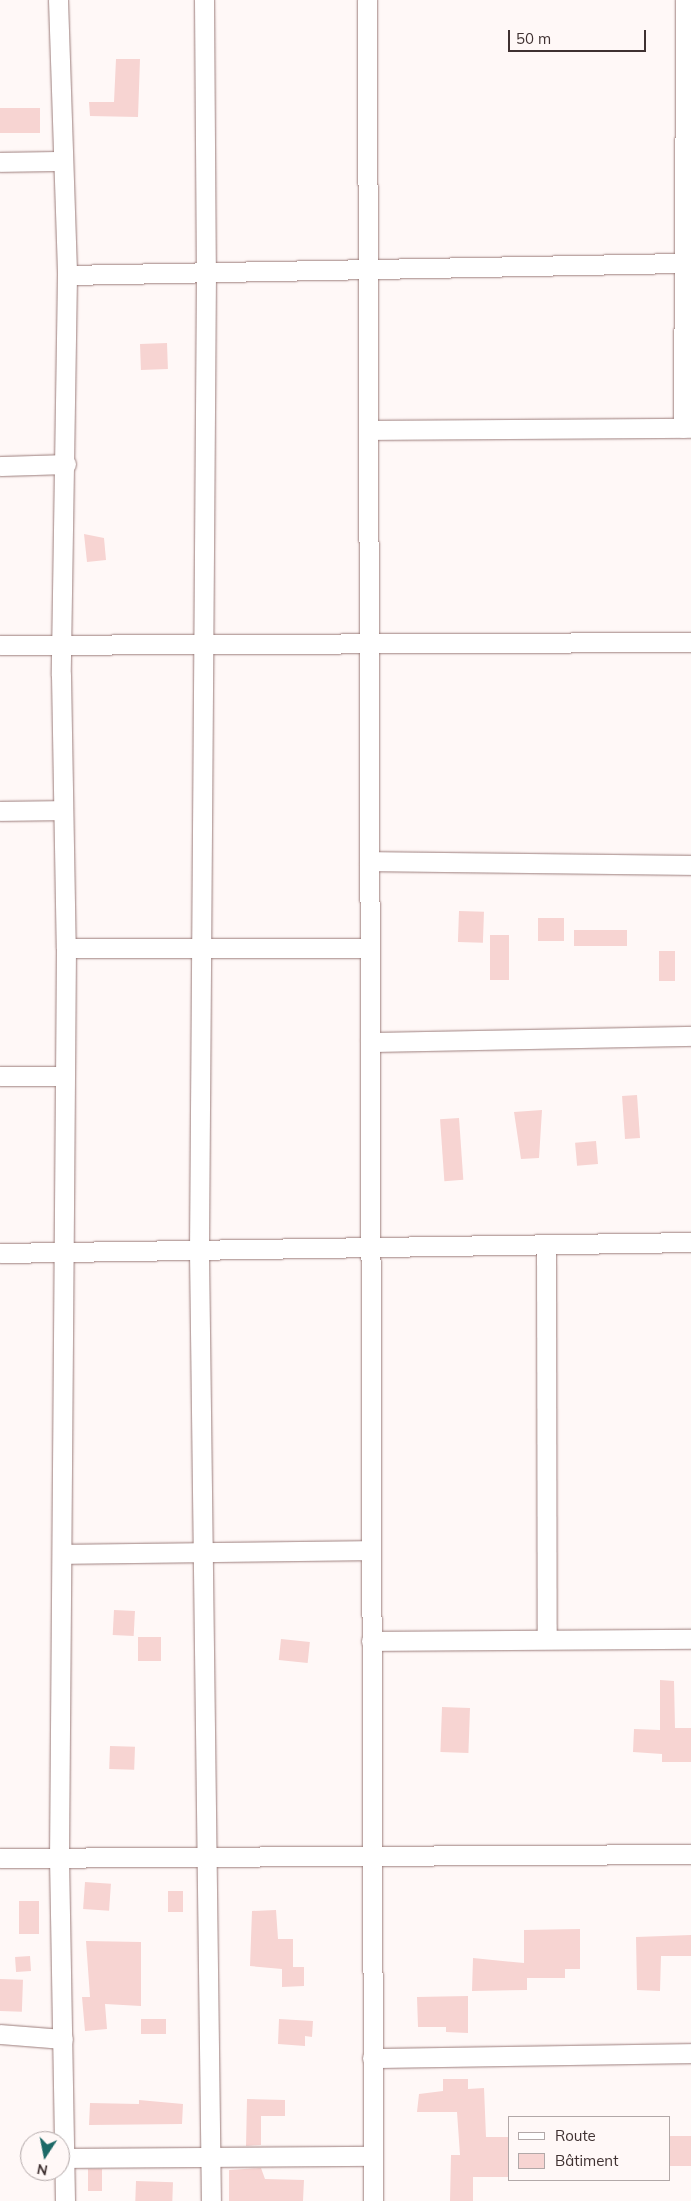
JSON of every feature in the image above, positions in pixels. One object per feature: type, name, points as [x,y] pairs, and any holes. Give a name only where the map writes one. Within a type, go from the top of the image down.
[{"type":"street","points":[[58,0],[67,275],[66,464],[62,643],[62,810],[66,948],[59,1857],[65,2131]]},
{"type":"street","points":[[204,0],[206,272],[200,642],[199,1252],[211,2201]]},
{"type":"street","points":[[368,0],[372,2201]]},
{"type":"street","points":[[368,430],[687,428],[684,263],[685,0]]},
{"type":"street","points":[[0,162],[63,162]]},
{"type":"street","points":[[67,275],[684,263]]},
{"type":"street","points":[[0,466],[66,464]]},
{"type":"street","points":[[0,645],[200,642],[691,642]]},
{"type":"street","points":[[0,811],[62,810]]},
{"type":"street","points":[[369,861],[691,865]]},
{"type":"street","points":[[66,948],[370,948]]},
{"type":"street","points":[[370,1042],[691,1036]]},
{"type":"street","points":[[0,1076],[65,1076]]},
{"type":"street","points":[[0,1253],[199,1252],[370,1247],[691,1242]]},
{"type":"street","points":[[546,1245],[546,1638]]},
{"type":"street","points":[[62,1554],[203,1554],[371,1550]]},
{"type":"street","points":[[371,1640],[546,1638],[691,1640]]},
{"type":"street","points":[[0,1858],[208,1855],[691,1854]]},
{"type":"street","points":[[0,2034],[63,2039]]},
{"type":"street","points":[[372,2058],[691,2053]]},
{"type":"street","points":[[70,2158],[372,2156]]},
{"type":"street","points":[[66,2181],[66,2201]]},
{"type":"building","points":[[116,59],[140,59],[138,117],[90,116],[89,102],[114,102]]},
{"type":"building","points":[[0,108],[40,108],[40,133],[0,133]]},
{"type":"building","points":[[167,343],[168,369],[141,370],[140,344]]},
{"type":"building","points":[[84,534],[104,538],[106,560],[87,562]]},
{"type":"building","points":[[459,911],[484,912],[483,943],[458,942]]},
{"type":"building","points":[[538,918],[564,918],[564,941],[538,941]]},
{"type":"building","points":[[574,930],[627,930],[627,946],[574,946]]},
{"type":"building","points":[[490,935],[509,935],[509,980],[490,980]]},
{"type":"building","points":[[659,951],[675,951],[675,981],[659,981]]},
{"type":"building","points":[[637,1095],[640,1138],[625,1139],[622,1096]]},
{"type":"building","points":[[542,1110],[539,1158],[521,1159],[514,1112]]},
{"type":"building","points":[[459,1118],[463,1180],[444,1181],[440,1119]]},
{"type":"building","points":[[596,1141],[598,1164],[577,1166],[575,1143]]},
{"type":"building","points":[[114,1610],[135,1611],[134,1636],[113,1635]]},
{"type":"building","points":[[138,1637],[161,1637],[161,1661],[138,1661]]},
{"type":"building","points":[[281,1639],[310,1642],[308,1663],[279,1660]]},
{"type":"building","points":[[660,1680],[674,1681],[675,1728],[691,1728],[691,1762],[662,1762],[662,1754],[633,1752],[634,1729],[660,1730]]},
{"type":"building","points":[[442,1707],[470,1708],[468,1753],[440,1752]]},
{"type":"building","points":[[110,1746],[135,1747],[134,1770],[109,1769]]},
{"type":"building","points":[[85,1882],[111,1884],[109,1911],[83,1909]]},
{"type":"building","points":[[168,1891],[183,1891],[183,1912],[168,1912]]},
{"type":"building","points":[[19,1901],[39,1901],[39,1934],[19,1934]]},
{"type":"building","points":[[276,1910],[278,1939],[293,1939],[293,1967],[304,1967],[304,1986],[282,1987],[282,1969],[250,1966],[252,1911]]},
{"type":"building","points":[[580,1929],[580,1969],[565,1969],[565,1978],[527,1978],[527,1990],[472,1991],[473,1958],[524,1963],[524,1930]]},
{"type":"building","points":[[691,1935],[691,1956],[661,1956],[660,1991],[637,1990],[636,1937]]},
{"type":"building","points":[[86,1941],[141,1942],[141,2006],[105,2004],[107,2029],[85,2031],[82,1997],[90,1997]]},
{"type":"building","points":[[30,1956],[31,1971],[16,1972],[15,1957]]},
{"type":"building","points":[[0,1979],[23,1980],[22,2012],[0,2011]]},
{"type":"building","points":[[468,1996],[468,2033],[446,2032],[446,2027],[418,2027],[417,1997]]},
{"type":"building","points":[[141,2019],[166,2019],[166,2034],[141,2034]]},
{"type":"building","points":[[279,2019],[313,2021],[312,2037],[305,2036],[305,2046],[278,2044]]},
{"type":"building","points":[[443,2079],[468,2079],[468,2089],[484,2088],[486,2137],[508,2137],[508,2177],[473,2177],[473,2201],[450,2201],[451,2155],[460,2155],[457,2112],[417,2112],[419,2094],[443,2091]]},
{"type":"building","points":[[247,2099],[285,2100],[285,2116],[261,2116],[261,2145],[246,2146]]},
{"type":"building","points":[[139,2100],[183,2104],[182,2124],[89,2125],[90,2103],[139,2104]]},
{"type":"building","points":[[671,2136],[691,2136],[691,2166],[671,2166]]},
{"type":"building","points":[[261,2168],[265,2179],[304,2180],[303,2201],[229,2201],[229,2170]]},
{"type":"building","points":[[88,2169],[102,2169],[102,2191],[88,2191]]},
{"type":"building","points":[[136,2181],[173,2182],[172,2201],[135,2201]]}]
